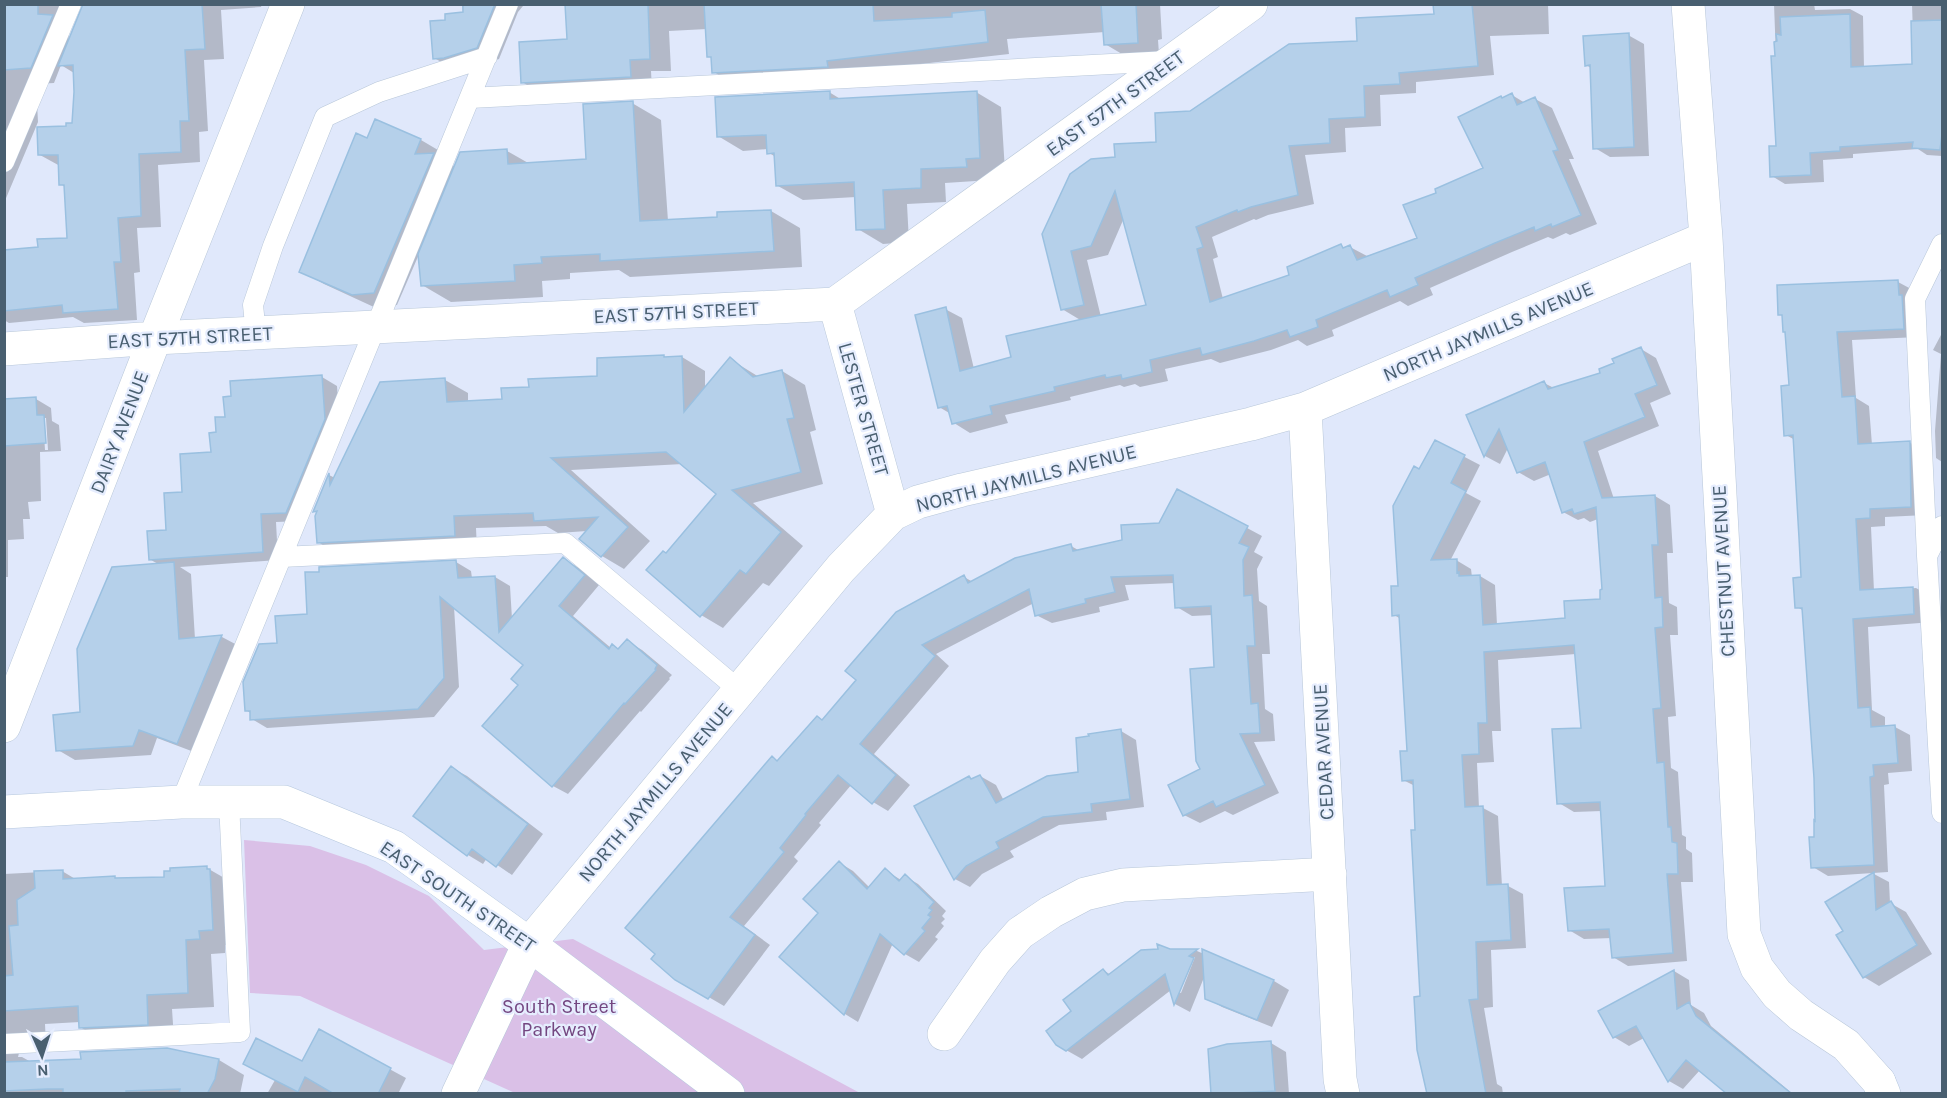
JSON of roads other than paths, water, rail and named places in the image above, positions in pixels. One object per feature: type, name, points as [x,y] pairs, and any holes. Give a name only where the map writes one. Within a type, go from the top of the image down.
[{"type":"street","name":"DAIRY AVENUE","points":[[4,726],[288,4]]},
{"type":"street","name":"EAST 57TH STREET","points":[[4,349],[155,338],[835,304],[1251,4]]},
{"type":"street","name":"CHESTNUT AVENUE","points":[[1688,4],[1706,238],[1744,934],[1757,968],[1777,994],[1801,1015],[1846,1045],[1882,1088]]},
{"type":"street","name":"NORTH JAYMILLS AVENUE","points":[[458,1094],[529,944],[841,568],[893,514],[918,502],[962,490],[1251,424],[1305,409],[1706,238]]},
{"type":"street","name":"LESTER STREET","points":[[835,304],[893,514]]},
{"type":"street","name":"CEDAR AVENUE","points":[[1305,409],[1340,1079],[1343,1094]]},
{"type":"street","name":"EAST SOUTH STREET","points":[[4,812],[181,802],[284,802],[393,847],[529,944],[729,1094]]},
{"type":"street","points":[[944,1034],[994,961],[1020,933],[1051,912],[1085,894],[1123,885],[1330,874]]},
{"type":"lane","points":[[4,162],[12,128],[71,4]]},
{"type":"lane","points":[[181,802],[508,4]]},
{"type":"lane","points":[[256,334],[253,305],[273,246],[325,117],[379,92],[487,57]]},
{"type":"lane","points":[[470,98],[1173,60]]},
{"type":"lane","points":[[1942,244],[1915,299],[1942,813]]},
{"type":"lane","points":[[1927,555],[1942,526]]},
{"type":"lane","points":[[282,557],[565,543],[739,690]]},
{"type":"lane","points":[[4,1044],[240,1032],[229,802]]},
{"type":"park label","name":"South Street Parkway","points":[[559,1018]]}]
